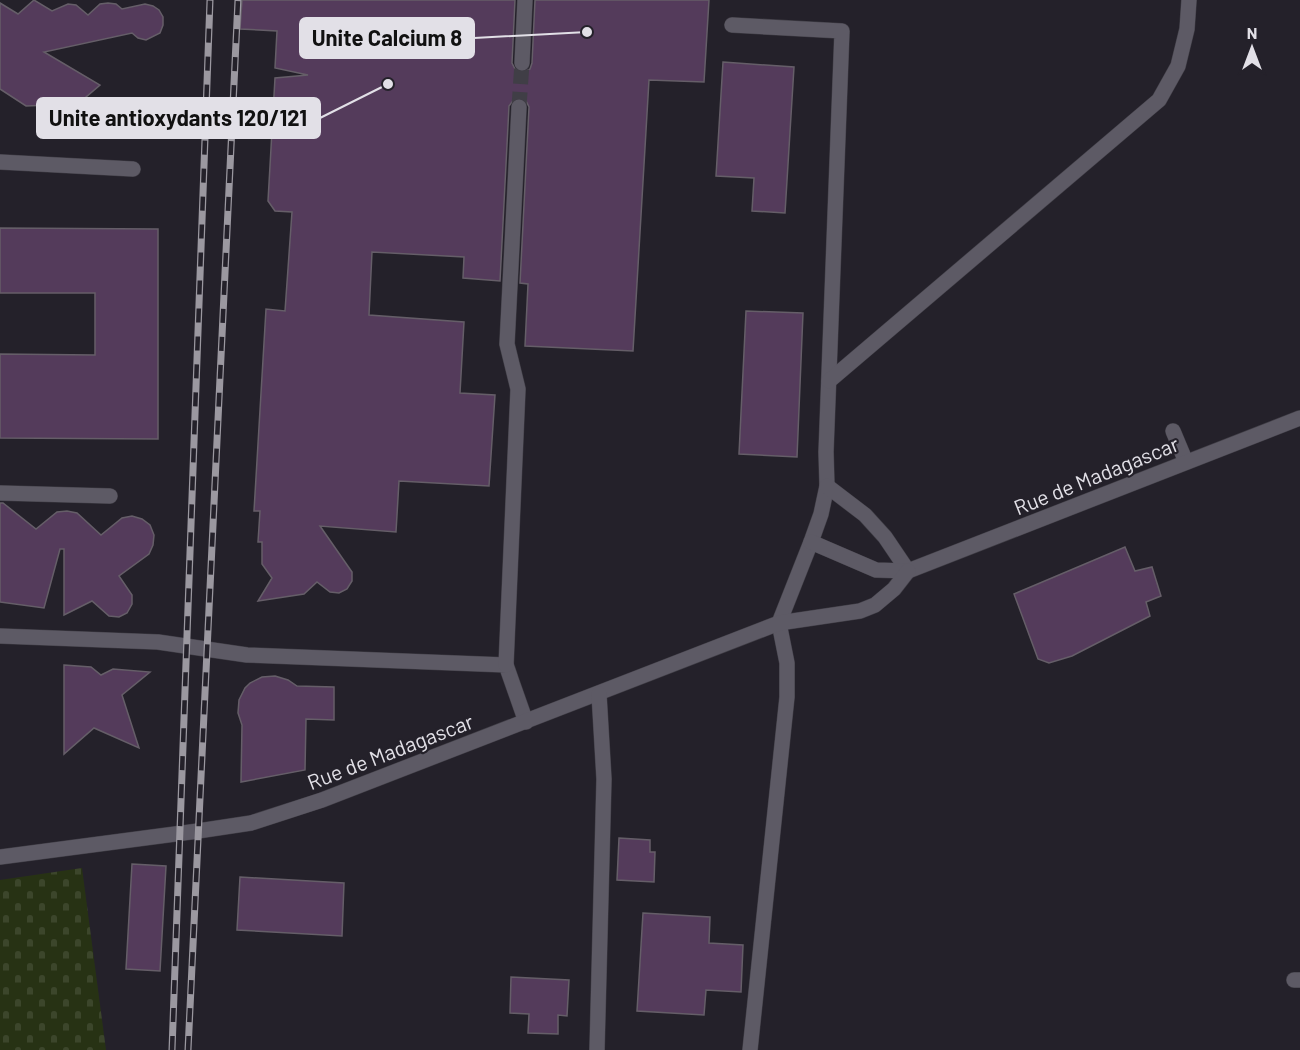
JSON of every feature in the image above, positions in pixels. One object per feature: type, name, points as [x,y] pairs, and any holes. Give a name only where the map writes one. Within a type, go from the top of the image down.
[{"type":"street","points":[[522,63],[525,0]]},
{"type":"street","points":[[829,381],[1159,100],[1178,66],[1187,29],[1189,0]]},
{"type":"street","points":[[732,25],[842,31],[826,452],[827,486],[811,542],[779,623],[787,663],[787,697],[750,1050]]},
{"type":"street","points":[[519,107],[507,344],[519,389],[506,665],[526,722]]},
{"type":"street","points":[[0,162],[133,169]]},
{"type":"street","name":"Rue de Madagascar","points":[[811,542],[876,570],[908,571],[1300,418]]},
{"type":"street","points":[[1173,431],[1186,462]]},
{"type":"street","points":[[827,486],[865,515],[885,537],[908,571]]},
{"type":"street","points":[[0,493],[110,496]]},
{"type":"street","name":"Rue de Madagascar","points":[[0,856],[251,823],[322,800],[779,623],[847,614],[875,605],[894,589],[908,571]]},
{"type":"street","points":[[0,636],[158,642],[247,655],[506,665]]},
{"type":"street","points":[[597,1050],[604,779],[599,694]]},
{"type":"green space","points":[[82,868],[106,1050],[0,1050],[0,880]]},
{"type":"building","points":[[34,0],[52,11],[68,4],[76,5],[88,15],[100,4],[116,4],[122,9],[145,4],[159,10],[163,17],[163,25],[160,33],[146,40],[132,33],[44,52],[100,85],[66,114],[50,105],[26,106],[0,89],[0,3],[18,14]]},
{"type":"building","points":[[242,0],[515,0],[512,63],[516,71],[522,73],[530,69],[532,63],[535,0],[709,0],[704,82],[649,80],[633,351],[525,346],[528,284],[520,283],[529,107],[525,99],[515,98],[509,106],[500,281],[463,278],[464,257],[372,252],[369,315],[464,322],[460,393],[495,395],[489,486],[399,481],[396,532],[320,526],[352,572],[352,581],[347,589],[339,593],[330,592],[317,582],[304,594],[258,601],[272,578],[262,564],[262,542],[258,542],[260,511],[254,511],[266,309],[285,311],[292,212],[275,211],[268,201],[275,78],[308,75],[275,68],[277,31],[240,29]]},
{"type":"building","points":[[723,62],[794,67],[785,213],[752,211],[754,178],[716,176]]},
{"type":"building","points":[[0,228],[158,229],[158,439],[0,438],[0,354],[95,355],[95,293],[0,293]]},
{"type":"building","points":[[746,311],[803,313],[797,457],[739,454]]},
{"type":"building","points":[[0,503],[36,529],[57,512],[67,511],[77,513],[101,535],[122,518],[132,516],[150,525],[154,535],[149,554],[119,576],[132,595],[132,604],[127,613],[119,617],[109,616],[92,601],[64,615],[64,549],[60,549],[44,608],[0,602]]},
{"type":"building","points":[[1125,547],[1135,571],[1152,567],[1161,596],[1146,602],[1150,616],[1072,656],[1049,663],[1038,659],[1014,594]]},
{"type":"building","points":[[64,665],[91,667],[101,675],[113,669],[150,672],[122,695],[139,748],[94,728],[64,754]]},
{"type":"building","points":[[275,676],[297,686],[334,687],[334,720],[306,719],[305,770],[241,782],[242,725],[238,713],[239,700],[250,683],[262,677]]},
{"type":"building","points":[[619,838],[650,840],[650,852],[655,852],[654,882],[617,880]]},
{"type":"building","points":[[132,864],[166,866],[160,971],[126,969]]},
{"type":"building","points":[[240,877],[344,883],[342,936],[237,930]]},
{"type":"building","points":[[643,913],[710,917],[709,943],[743,945],[741,992],[706,990],[704,1015],[637,1011]]},
{"type":"building","points":[[511,977],[569,980],[567,1016],[558,1015],[558,1034],[528,1033],[529,1014],[510,1013]]},
{"type":"tunnel","points":[[519,107],[522,63]]},
{"type":"railway","points":[[172,1050],[210,0]]},
{"type":"railway","points":[[188,1050],[238,0]]},
{"type":"place","name":"Unite Calcium 8","points":[[587,32]]},
{"type":"place","name":"Unite antioxydants 120/121","points":[[388,84]]}]
